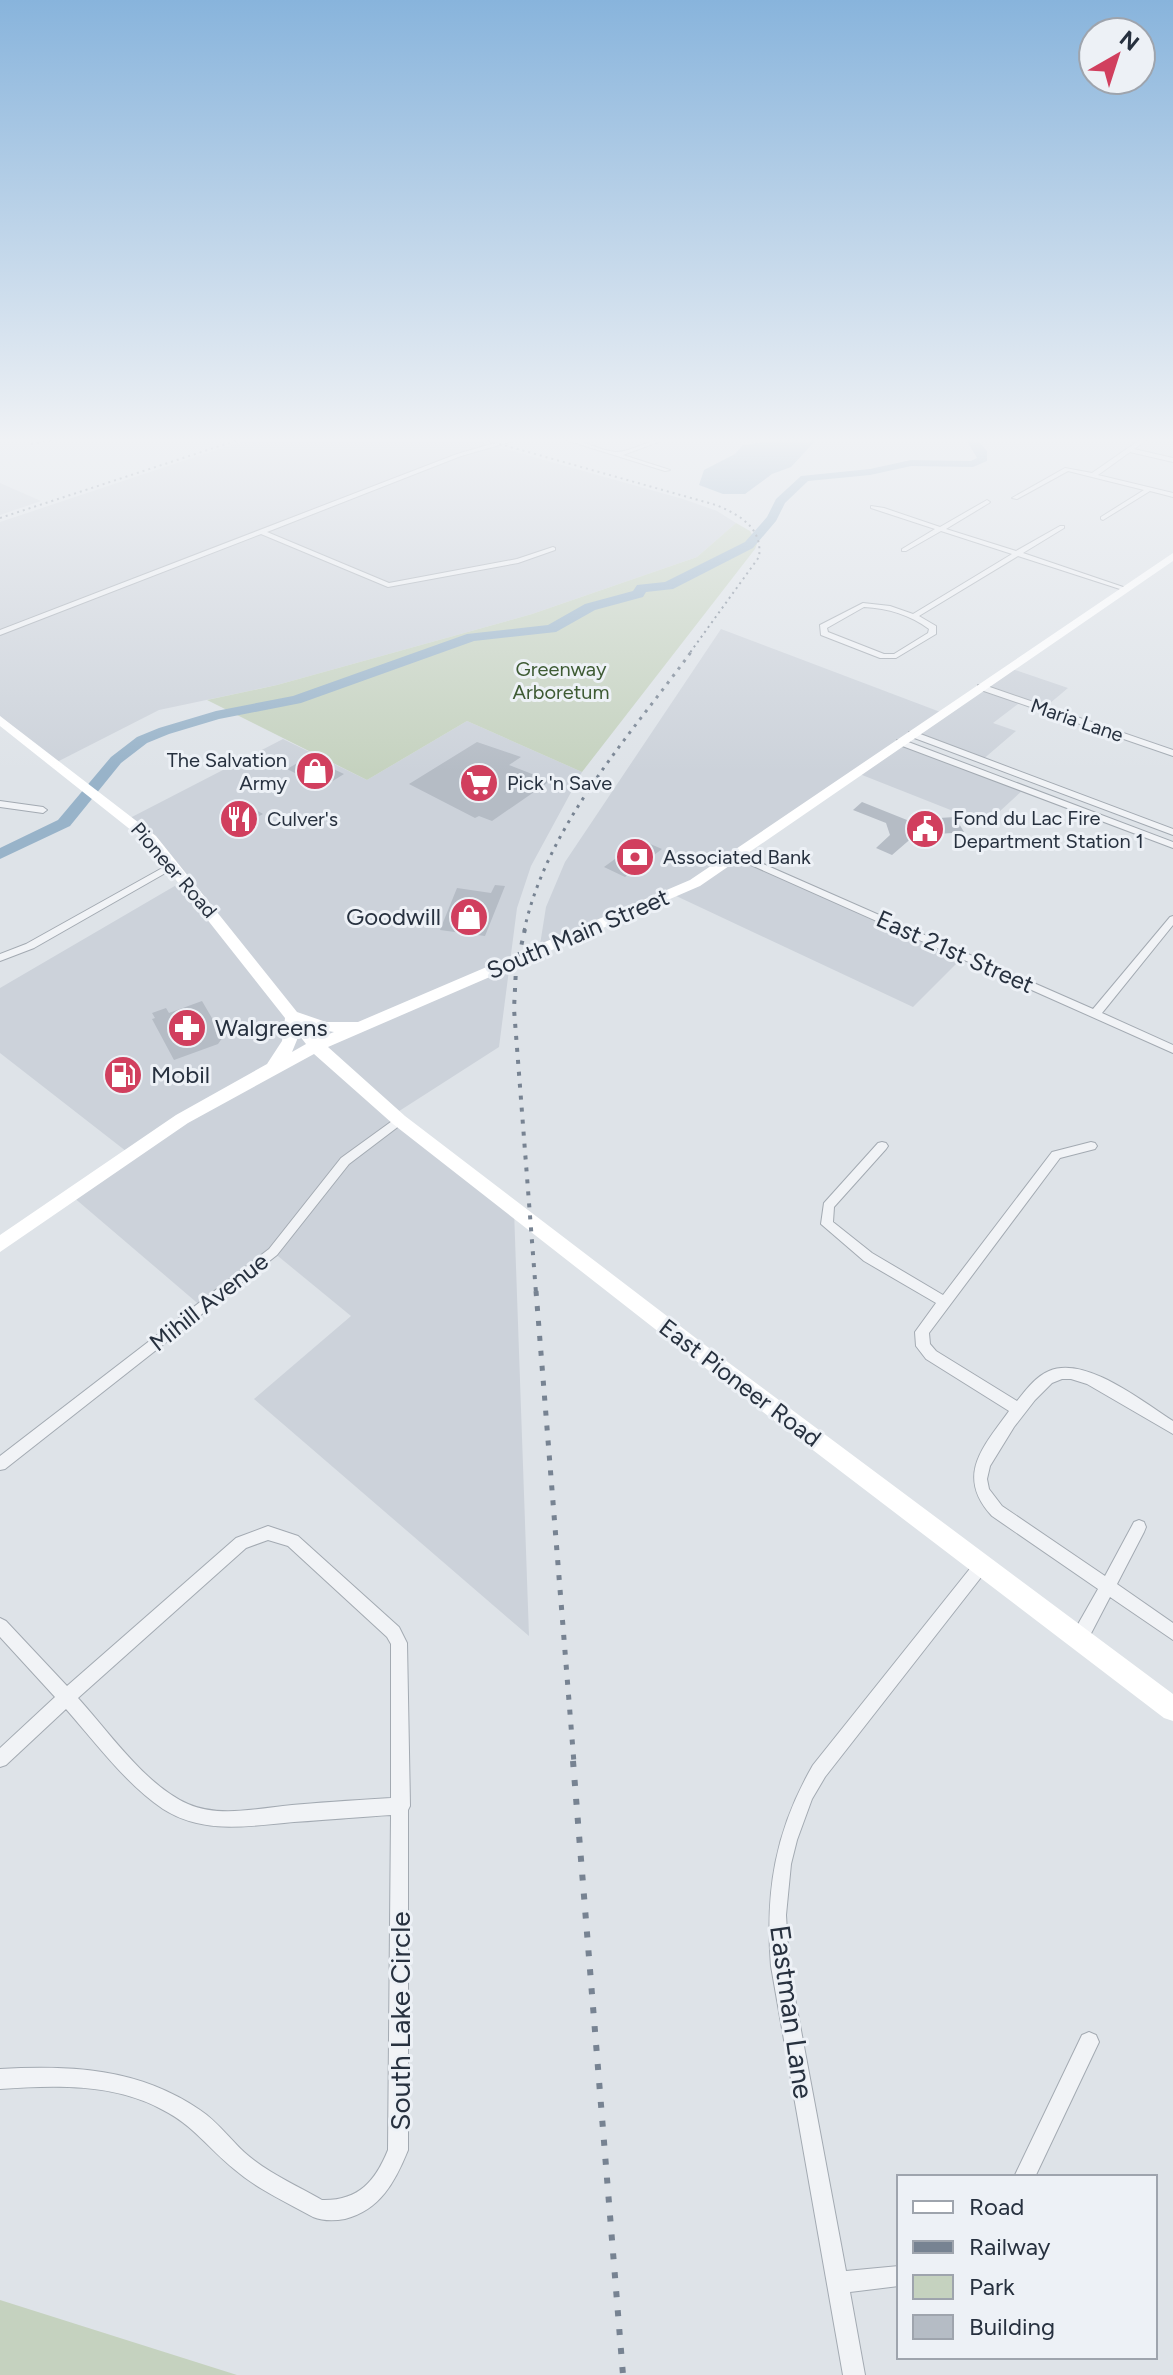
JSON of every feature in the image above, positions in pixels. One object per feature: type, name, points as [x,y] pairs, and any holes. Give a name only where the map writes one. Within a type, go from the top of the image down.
[{"type":"main road","name":"South Main Street","points":[[0,1245],[182,1119],[267,1071],[316,1046],[695,883],[1173,556]]},
{"type":"main road","name":"Pioneer Road","points":[[2,719],[144,833],[173,865],[316,1046]]},
{"type":"main road","points":[[267,1071],[290,1042],[293,1016],[336,1028],[369,1023]]},
{"type":"main road","name":"East Pioneer Road","points":[[316,1046],[399,1120],[981,1566],[1173,1709]]},
{"type":"street","points":[[0,633],[212,550]]},
{"type":"street","points":[[305,550],[388,585],[518,561],[551,550]]},
{"type":"street","points":[[1005,550],[1125,589]]},
{"type":"street","points":[[912,617],[933,628],[932,634],[896,656],[883,656],[832,638],[823,627],[863,605],[874,605],[912,617],[1024,550]]},
{"type":"street","name":"Maria Lane","points":[[981,687],[1173,753]]},
{"type":"street","points":[[906,738],[1173,832]]},
{"type":"street","points":[[906,738],[1173,845]]},
{"type":"street","points":[[0,804],[43,810]]},
{"type":"street","name":"East 21st Street","points":[[736,855],[1173,1049]]},
{"type":"street","points":[[0,958],[33,944],[173,865]]},
{"type":"street","points":[[1095,1014],[1173,919]]},
{"type":"street","name":"Mihill Avenue","points":[[0,1464],[273,1252],[345,1161],[399,1120]]},
{"type":"street","points":[[882,1146],[828,1206],[827,1224],[868,1257],[943,1301]]},
{"type":"street","points":[[1019,1410],[925,1349],[922,1332],[1056,1155],[1091,1146]]},
{"type":"street","points":[[1173,1428],[1078,1373],[1060,1373],[1046,1379],[1019,1410],[982,1468],[980,1484],[985,1496],[1001,1514],[1173,1632]]},
{"type":"street","points":[[1079,1639],[1139,1527]]},
{"type":"street","name":"South Lake Circle","points":[[0,1759],[241,1543],[258,1534],[277,1533],[293,1541],[374,1612],[399,1643],[400,2131],[391,2169],[368,2199],[336,2212],[320,2210],[238,2160],[193,2116],[140,2089],[82,2077],[0,2079]]},
{"type":"street","name":"Eastman Lane","points":[[854,2375],[780,1966],[777,1905],[781,1866],[791,1827],[819,1771],[981,1566]]},
{"type":"street","points":[[0,1626],[159,1795],[191,1814],[230,1821],[401,1806]]},
{"type":"street","points":[[1025,2175],[1089,2042]]},
{"type":"street","points":[[837,2283],[897,2276]]},
{"type":"shaded area","points":[[0,550],[705,550],[697,557],[532,614],[277,685],[159,710],[55,763],[0,716]]},
{"type":"shaded area","points":[[721,629],[943,713],[1009,668],[1068,688],[1043,709],[1017,701],[1018,704],[993,723],[1016,731],[981,761],[912,735],[901,742],[1024,789],[986,824],[857,773],[737,855],[964,956],[913,1007],[672,894],[539,951],[546,907],[565,862]]},
{"type":"shaded area","points":[[467,721],[582,772],[531,866],[517,908],[499,1047],[393,1115],[514,1210],[529,1636],[254,1399],[351,1316],[273,1252],[202,1307],[72,1196],[131,1155],[0,1053],[0,988],[185,880],[128,819],[283,739],[367,780]]},
{"type":"green space","name":"Greenway Arboretum","points":[[705,550],[754,550],[582,772],[467,721],[367,780],[207,700],[277,685],[532,614],[697,557]]},
{"type":"green space","points":[[0,2300],[237,2375],[0,2375]]},
{"type":"building","name":"Pick 'n Save","points":[[477,742],[521,757],[509,765],[550,781],[492,821],[479,816],[475,818],[409,784]]},
{"type":"building","name":"The Salvation Army","points":[[308,757],[344,774],[323,787],[287,769]]},
{"type":"building","name":"Fond du Lac Fire Department Station 1","points":[[862,802],[907,820],[955,817],[964,832],[914,836],[892,855],[876,848],[890,835],[886,823],[853,810]]},
{"type":"building","name":"Culver's","points":[[249,806],[263,814],[233,830],[219,822]]},
{"type":"building","name":"Associated Bank","points":[[641,840],[662,849],[625,877],[604,867]]},
{"type":"building","name":"Goodwill","points":[[495,885],[505,886],[485,936],[440,930],[457,888],[491,893]]},
{"type":"building","name":"Walgreens","points":[[202,1001],[223,1037],[218,1044],[174,1060],[152,1019],[155,1018],[152,1013],[166,1008],[169,1013]]},
{"type":"waterway","points":[[0,854],[64,823],[116,760],[142,740],[216,715],[296,700],[472,637],[551,629],[590,607],[638,594],[642,588],[668,586],[739,550]]},
{"type":"railway","points":[[689,654],[759,557],[759,550]]},
{"type":"railway","points":[[524,931],[535,892],[571,819],[617,750],[691,652]]},
{"type":"railway","points":[[525,929],[516,969],[514,1009],[536,1293]]},
{"type":"railway","points":[[536,1291],[574,1763]]},
{"type":"railway","points":[[573,1761],[623,2375]]},
{"type":"place","name":"The Salvation Army","points":[[315,771]]},
{"type":"place","name":"Pick 'n Save","points":[[479,783]]},
{"type":"place","name":"Culver's","points":[[239,819]]},
{"type":"place","name":"Fond du Lac Fire Department Station 1","points":[[925,829]]},
{"type":"place","name":"Associated Bank","points":[[635,857]]},
{"type":"place","name":"Goodwill","points":[[469,917]]},
{"type":"place","name":"Walgreens","points":[[187,1028]]},
{"type":"place","name":"Mobil","points":[[123,1075]]}]
